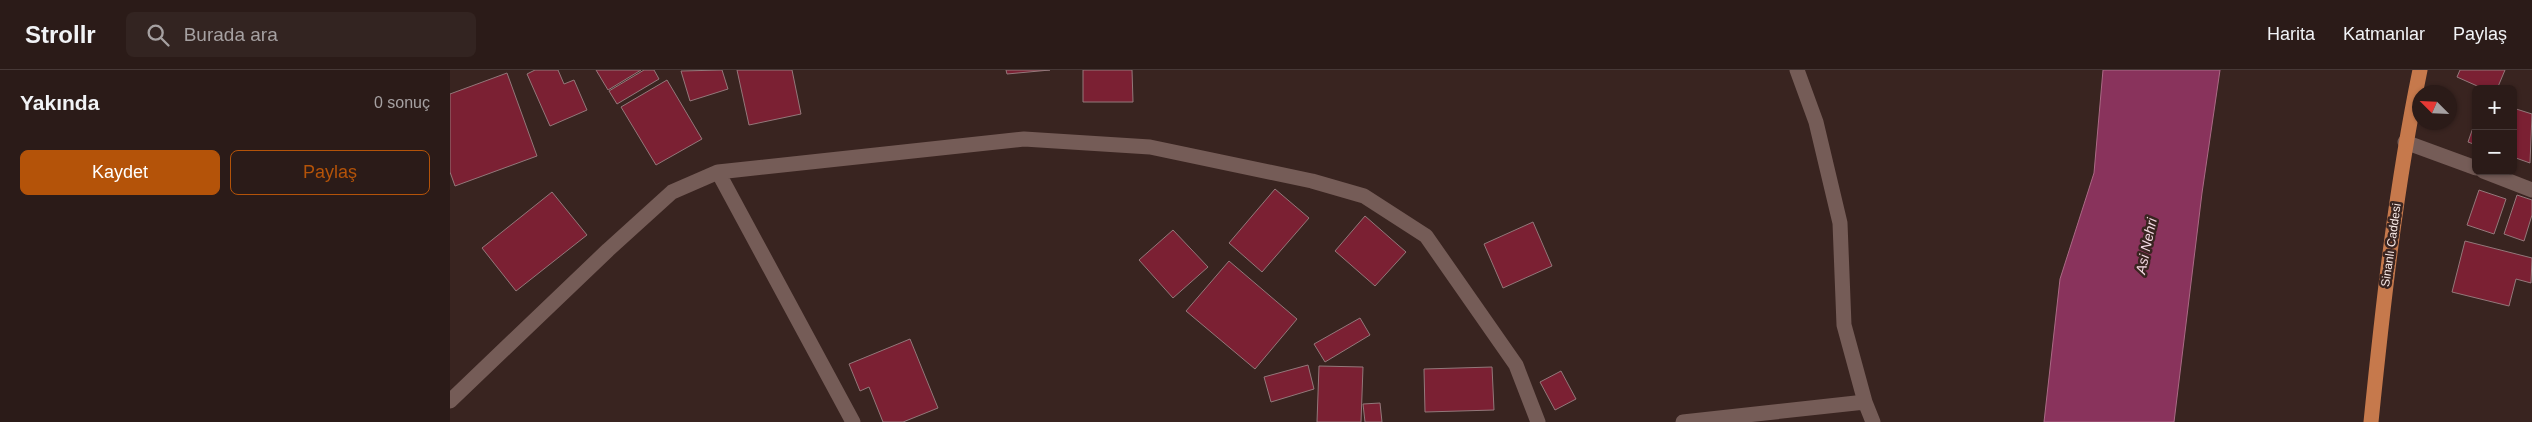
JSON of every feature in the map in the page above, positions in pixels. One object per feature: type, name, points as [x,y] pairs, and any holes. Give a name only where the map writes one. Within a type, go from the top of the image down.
[{"type":"main road","name":"Sinanlı Caddesi","points":[[2371,422],[2381,324],[2405,142],[2420,70]]},
{"type":"street","points":[[1797,70],[1816,122],[1840,223],[1844,325],[1865,402],[1873,422]]},
{"type":"street","points":[[450,401],[608,250],[672,192],[718,172],[1024,139],[1150,147],[1312,181],[1364,196],[1426,236],[1516,365],[1538,422]]},
{"type":"street","points":[[2405,142],[2472,167]]},
{"type":"street","points":[[718,172],[853,422]]},
{"type":"street","points":[[2493,175],[2532,190]]},
{"type":"street","points":[[1683,422],[1865,402]]},
{"type":"water","name":"Asi Nehri","points":[[2103,70],[2220,70],[2202,193],[2174,422],[2044,422],[2060,279],[2094,173]]},
{"type":"building","points":[[535,70],[558,70],[564,84],[574,80],[587,110],[550,126],[527,74]]},
{"type":"building","points":[[596,70],[641,70],[608,90]]},
{"type":"building","points":[[644,70],[654,70],[659,79],[617,104],[609,91]]},
{"type":"building","points":[[722,70],[728,89],[690,101],[681,71]]},
{"type":"building","points":[[737,70],[792,70],[801,114],[749,125]]},
{"type":"building","points":[[1006,70],[1050,70],[1007,74]]},
{"type":"building","points":[[1083,70],[1132,70],[1133,102],[1083,102]]},
{"type":"building","points":[[2460,70],[2505,70],[2499,85],[2475,85],[2457,77]]},
{"type":"building","points":[[507,73],[537,156],[455,186],[450,172],[450,94]]},
{"type":"building","points":[[667,80],[702,139],[656,165],[621,107]]},
{"type":"building","points":[[2517,109],[2532,114],[2530,163],[2517,158]]},
{"type":"building","points":[[2472,130],[2472,144],[2468,142]]},
{"type":"building","points":[[1275,189],[1309,218],[1262,272],[1229,243]]},
{"type":"building","points":[[2479,190],[2506,199],[2494,234],[2467,225]]},
{"type":"building","points":[[552,192],[587,235],[516,291],[482,248]]},
{"type":"building","points":[[2517,195],[2532,200],[2532,215],[2524,241],[2504,234]]},
{"type":"building","points":[[1365,216],[1406,252],[1375,286],[1335,251]]},
{"type":"building","points":[[1533,222],[1552,266],[1503,288],[1484,244]]},
{"type":"building","points":[[1173,230],[1208,267],[1173,298],[1139,260]]},
{"type":"building","points":[[2465,241],[2532,258],[2531,283],[2516,279],[2509,306],[2452,292]]},
{"type":"building","points":[[1229,261],[1297,319],[1255,369],[1186,311]]},
{"type":"building","points":[[1360,318],[1370,335],[1325,362],[1314,344]]},
{"type":"building","points":[[910,339],[938,408],[903,422],[883,422],[869,387],[860,391],[849,364]]},
{"type":"building","points":[[1308,365],[1314,389],[1271,402],[1264,377]]},
{"type":"building","points":[[1319,366],[1363,367],[1361,422],[1317,422]]},
{"type":"building","points":[[1492,367],[1494,410],[1425,412],[1424,369]]},
{"type":"building","points":[[1561,371],[1576,399],[1555,410],[1540,382]]},
{"type":"building","points":[[1380,403],[1382,422],[1365,422],[1363,404]]}]
